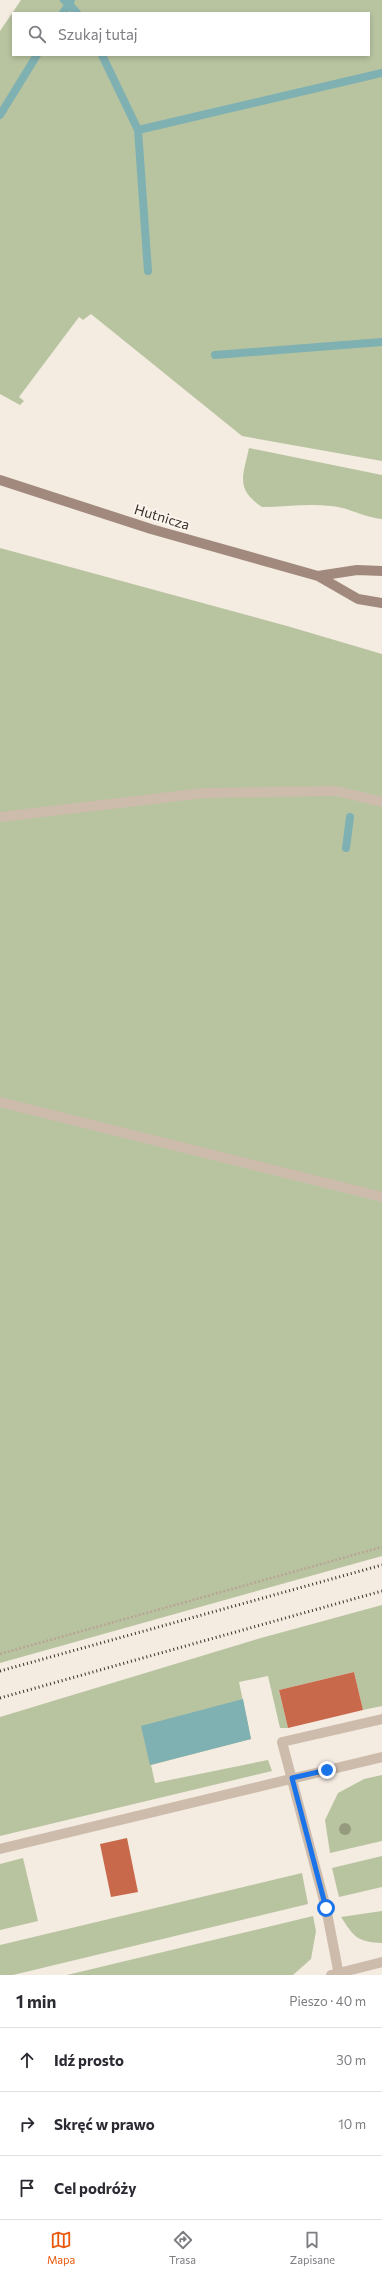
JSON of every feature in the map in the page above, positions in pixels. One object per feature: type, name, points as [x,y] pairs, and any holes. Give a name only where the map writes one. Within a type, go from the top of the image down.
[{"type":"main road","name":"Hutnicza","points":[[0,480],[151,529],[318,576],[358,599],[382,603]]},
{"type":"main road","name":"Hutnicza","points":[[318,576],[357,570],[382,571]]},
{"type":"lane","points":[[0,817],[204,793],[336,791],[382,802]]},
{"type":"lane","points":[[0,1102],[382,1197]]},
{"type":"lane","points":[[382,1719],[282,1742],[326,1908],[336,1974],[382,1962]]},
{"type":"lane","points":[[0,1849],[382,1757]]},
{"type":"path","points":[[0,1654],[382,1547]]},
{"type":"green space","points":[[21,0],[382,0],[382,461],[242,436],[91,314],[83,320],[79,317],[19,397],[24,401],[20,405],[0,394],[0,31],[12,13],[12,56],[370,56],[370,12],[13,12]]},
{"type":"green space","points":[[249,448],[382,475],[382,519],[343,508],[322,505],[262,507],[253,500],[244,488],[243,474]]},
{"type":"green space","points":[[0,548],[287,626],[382,654],[382,1556],[0,1663]]},
{"type":"green space","points":[[382,1605],[382,1706],[363,1710],[354,1672],[279,1690],[288,1728],[280,1728],[268,1676],[239,1682],[251,1739],[151,1765],[155,1783],[268,1760],[272,1771],[0,1836],[0,1717],[261,1638]]},
{"type":"green space","points":[[382,1775],[382,1841],[330,1853],[325,1820],[338,1793],[364,1779]]},
{"type":"green space","points":[[382,1856],[382,1887],[339,1897],[332,1868]]},
{"type":"green space","points":[[23,1858],[38,1921],[0,1930],[0,1864]]},
{"type":"green space","points":[[302,1873],[308,1904],[13,1975],[0,1975],[0,1945]]},
{"type":"green space","points":[[382,1911],[382,1943],[361,1940],[353,1934],[341,1917]]},
{"type":"green space","points":[[313,1916],[316,1931],[311,1959],[293,1975],[67,1975]]},
{"type":"water","points":[[243,1699],[251,1739],[150,1765],[141,1726]]},
{"type":"building","points":[[354,1672],[363,1710],[288,1728],[279,1690]]},
{"type":"building","points":[[127,1838],[138,1892],[111,1897],[100,1844]]},
{"type":"waterway","points":[[64,0],[69,4],[64,12]]},
{"type":"waterway","points":[[71,0],[69,4],[76,12]]},
{"type":"waterway","points":[[0,115],[36,56]]},
{"type":"waterway","points":[[102,56],[138,130],[148,271]]},
{"type":"waterway","points":[[138,130],[382,73]]},
{"type":"waterway","points":[[215,355],[382,342]]},
{"type":"waterway","points":[[346,848],[350,817]]},
{"type":"railway","points":[[0,1671],[382,1565]]},
{"type":"railway","points":[[0,1698],[382,1591]]},
{"type":"route","points":[[326,1908],[292,1778],[327,1770]]}]
